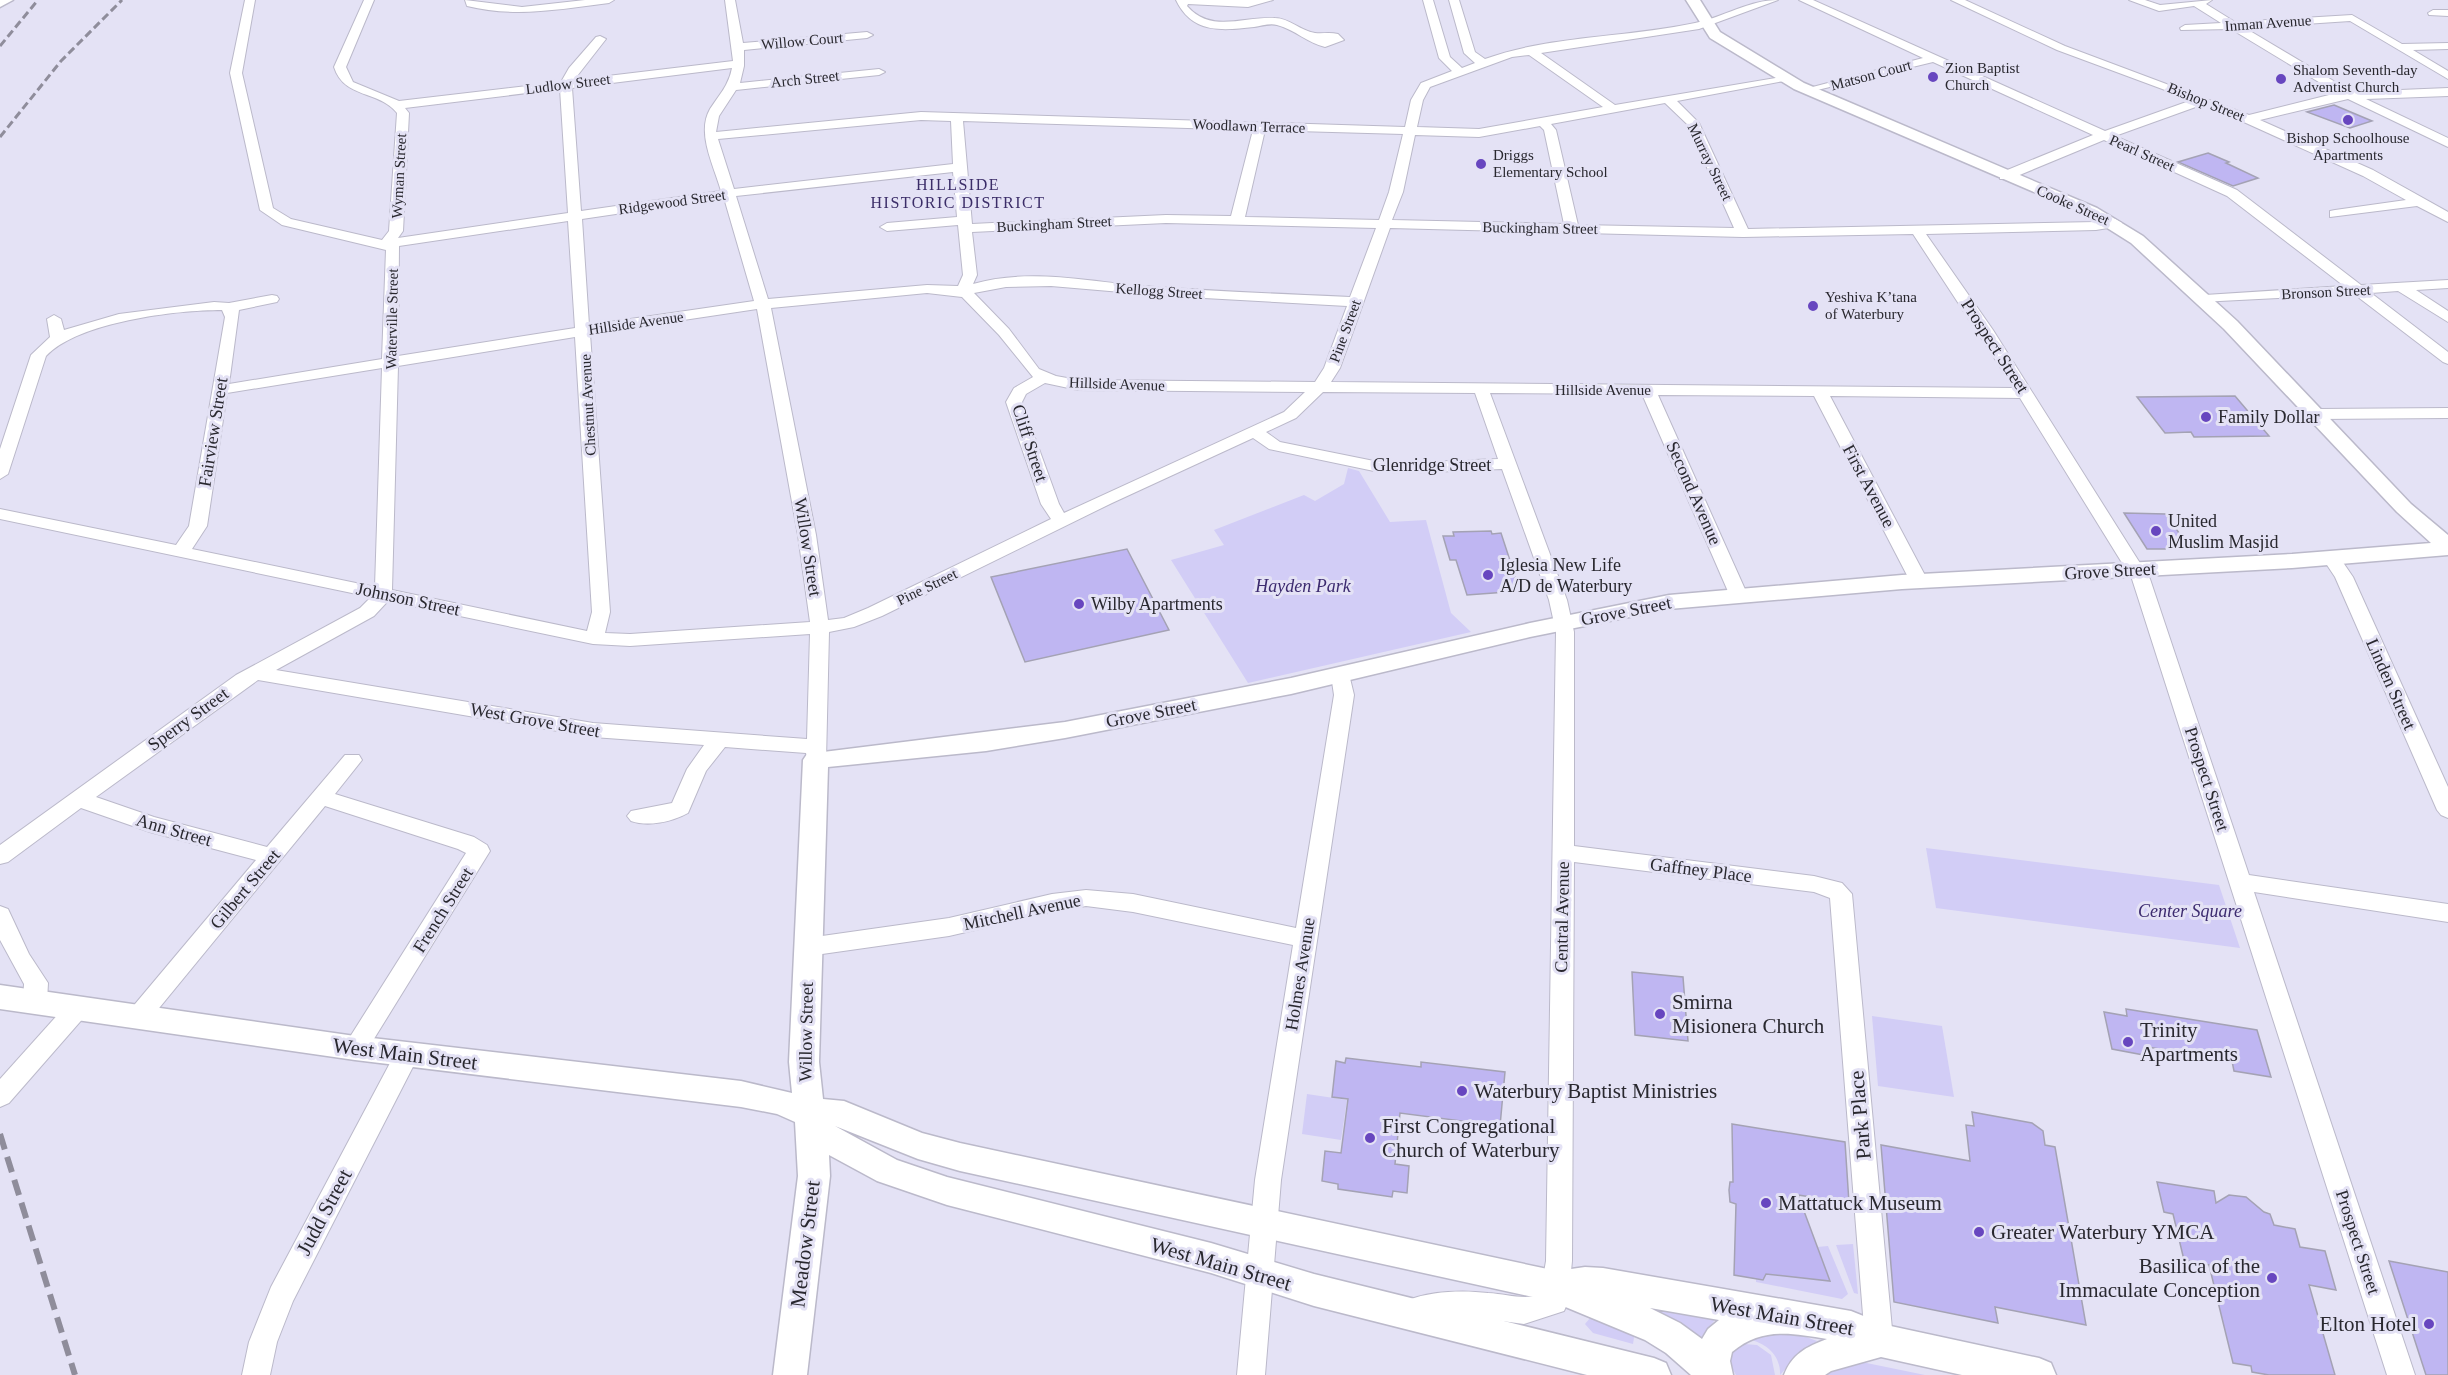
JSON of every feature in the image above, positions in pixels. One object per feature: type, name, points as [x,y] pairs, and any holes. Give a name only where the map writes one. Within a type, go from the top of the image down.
[{"type":"main road","points":[[0,3],[6,0]]},
{"type":"main road","name":"Cooke Street","points":[[1693,0],[1715,35],[1784,78],[1809,91],[2115,223],[2166,263],[2259,351],[2418,522],[2448,547]]},
{"type":"main road","name":"Grove Street","points":[[816,753],[1035,735],[1341,675],[1564,623],[1657,604],[1919,581],[2332,559],[2448,547]]},
{"type":"main road","name":"Willow Street","points":[[809,1114],[804,1062],[816,753]]},
{"type":"main road","name":"West Main Street","points":[[0,997],[407,1055],[741,1094],[781,1102],[809,1114],[837,1112],[908,1141],[960,1158],[1557,1287],[1582,1300],[1656,1328],[1696,1355],[1715,1375]]},
{"type":"main road","name":"West Main Street","points":[[809,1114],[818,1131],[829,1140],[905,1178],[947,1191],[1654,1375]]},
{"type":"main road","name":"Meadow Street","points":[[790,1375],[813,1182],[813,1144],[809,1114]]},
{"type":"main road","name":"West Main Street","points":[[1557,1287],[1585,1283],[1603,1284],[1811,1319],[1859,1329],[1878,1340],[2039,1375]]},
{"type":"main road","points":[[1715,1375],[1714,1348],[1721,1337],[1733,1329],[1776,1318],[1811,1319]]},
{"type":"main road","points":[[1801,1375],[1831,1353],[1868,1346],[1878,1340]]},
{"type":"street","name":"Waterville Street","points":[[250,0],[236,73],[267,210],[287,222],[386,244],[392,247],[393,251],[387,560],[382,594]]},
{"type":"street","points":[[369,0],[340,67],[341,76],[349,85],[392,100],[398,105]]},
{"type":"street","points":[[470,0],[471,4],[486,9],[511,10],[609,0]]},
{"type":"street","points":[[710,136],[710,118],[731,87],[738,64],[730,0]]},
{"type":"street","points":[[1268,0],[1252,4],[1184,2],[1192,18],[1206,24],[1230,26],[1279,21],[1314,37]]},
{"type":"street","points":[[1428,0],[1445,58],[1459,71]]},
{"type":"street","points":[[1454,0],[1470,53],[1482,63]]},
{"type":"street","name":"Pine Street","points":[[820,628],[847,623],[875,612],[1061,521],[1295,412],[1330,374],[1396,192],[1409,131],[1422,88],[1436,79],[1530,50],[1706,24],[1773,0]]},
{"type":"street","name":"Pearl Street","points":[[1804,0],[2232,194],[2448,359]]},
{"type":"street","name":"Bishop Street","points":[[1956,0],[2051,44],[2204,100],[2248,119],[2375,176],[2448,218]]},
{"type":"street","points":[[2134,0],[2158,8],[2211,0]]},
{"type":"street","points":[[2196,3],[2349,95],[2448,143]]},
{"type":"street","points":[[2433,13],[2448,13]]},
{"type":"street","name":"Inman Avenue","points":[[2185,28],[2352,18],[2399,46]]},
{"type":"street","name":"Willow Court","points":[[737,47],[867,35]]},
{"type":"street","points":[[566,84],[573,70],[600,39]]},
{"type":"street","points":[[2399,46],[2448,46]]},
{"type":"street","points":[[2399,46],[2448,76]]},
{"type":"street","points":[[1530,50],[1613,109]]},
{"type":"street","name":"Matson Court","points":[[1809,91],[1933,59]]},
{"type":"street","name":"Ludlow Street","points":[[398,105],[738,64]]},
{"type":"street","name":"Arch Street","points":[[731,87],[879,72]]},
{"type":"street","name":"Woodlawn Terrace","points":[[710,136],[883,118],[957,117],[1479,134],[1784,78]]},
{"type":"street","name":"Chestnut Avenue","points":[[566,84],[601,612],[600,624],[593,638]]},
{"type":"street","points":[[2248,119],[2349,95],[2448,92]]},
{"type":"street","name":"Murray Street","points":[[1668,99],[1693,123],[1743,233]]},
{"type":"street","points":[[2005,176],[2102,136],[2204,100]]},
{"type":"street","name":"Wyman Street","points":[[386,244],[396,231],[403,115],[398,105]]},
{"type":"street","points":[[957,117],[959,168],[970,275],[963,292]]},
{"type":"street","points":[[1544,122],[1550,130],[1572,229]]},
{"type":"street","points":[[1237,221],[1260,127]]},
{"type":"street","name":"Willow Street","points":[[710,136],[763,304],[789,430],[820,628],[816,753]]},
{"type":"street","name":"Ridgewood Street","points":[[386,244],[728,194],[959,168]]},
{"type":"street","points":[[2335,214],[2419,202]]},
{"type":"street","name":"Buckingham Street","points":[[887,227],[1166,219],[1743,233],[2096,226],[2115,223]]},
{"type":"street","name":"Prospect Street","points":[[1917,230],[1986,330],[2136,569],[2145,589],[2401,1375]]},
{"type":"street","name":"Kellogg Street","points":[[963,292],[987,285],[1033,282],[1356,302]]},
{"type":"street","name":"Bronson Street","points":[[2205,299],[2448,284]]},
{"type":"street","points":[[2403,288],[2448,318]]},
{"type":"street","name":"Hillside Avenue","points":[[220,390],[583,330],[763,304],[896,290],[936,289],[963,292],[1004,332],[1031,369],[1044,377],[1087,386],[2026,393]]},
{"type":"street","points":[[0,474],[39,355],[58,338],[99,324],[272,299]]},
{"type":"street","name":"Fairview Street","points":[[180,552],[192,538],[198,526],[232,317],[232,310],[229,307]]},
{"type":"street","points":[[54,319],[58,338]]},
{"type":"street","name":"Cliff Street","points":[[1044,377],[1020,392],[1014,402],[1050,504],[1061,521]]},
{"type":"street","name":"Central Avenue","points":[[1481,389],[1558,600],[1566,644],[1557,1287]]},
{"type":"street","name":"Second Avenue","points":[[1648,390],[1739,596]]},
{"type":"street","name":"First Avenue","points":[[1819,392],[1919,581]]},
{"type":"street","points":[[2318,414],[2448,412]]},
{"type":"street","name":"Glenridge Street","points":[[1254,431],[1275,446],[1382,467],[1508,464]]},
{"type":"street","name":"Johnson Street","points":[[0,514],[593,638],[620,640],[820,628]]},
{"type":"street","name":"Linden Street","points":[[2332,559],[2344,577],[2448,810]]},
{"type":"street","name":"Sperry Street","points":[[0,856],[255,672],[367,612],[382,594]]},
{"type":"street","name":"West Grove Street","points":[[255,672],[594,730],[719,740],[816,753]]},
{"type":"street","name":"Holmes Avenue","points":[[1251,1375],[1263,1223],[1344,695],[1341,675]]},
{"type":"street","points":[[638,816],[671,813],[681,808],[697,769],[719,740]]},
{"type":"street","name":"Gilbert Street","points":[[138,1017],[352,760]]},
{"type":"street","name":"French Street","points":[[321,797],[466,843],[479,851],[355,1048]]},
{"type":"street","name":"Ann Street","points":[[77,800],[150,824],[272,856]]},
{"type":"street","name":"Gaffney Place","points":[[1563,853],[1814,884],[1838,891]]},
{"type":"street","points":[[2241,882],[2448,913]]},
{"type":"street","name":"Park Place","points":[[1838,891],[1842,898],[1878,1340]]},
{"type":"street","name":"Mitchell Avenue","points":[[808,947],[949,927],[1052,903],[1086,898],[1133,903],[1305,939]]},
{"type":"street","points":[[0,915],[12,944],[36,983],[35,1001]]},
{"type":"street","points":[[0,1096],[78,1008]]},
{"type":"street","name":"Judd Street","points":[[256,1375],[263,1342],[281,1296],[407,1055]]},
{"type":"street","points":[[1401,1311],[1461,1305],[1484,1305],[1515,1312],[1532,1311],[1554,1302],[1557,1287]]},
{"type":"green space","name":"Hayden Park","points":[[1348,468],[1359,471],[1390,522],[1426,520],[1451,613],[1471,632],[1248,683],[1171,560],[1224,545],[1214,530],[1304,495],[1315,501],[1344,484]]},
{"type":"green space","name":"Center Square","points":[[1926,848],[2219,885],[2240,948],[1936,908]]},
{"type":"green space","points":[[1872,1016],[1942,1026],[1954,1097],[1878,1086]]},
{"type":"green space","points":[[1307,1094],[1347,1100],[1341,1140],[1302,1134]]},
{"type":"green space","points":[[1853,1244],[1858,1294],[1854,1293],[1836,1245]]},
{"type":"green space","points":[[1828,1246],[1848,1294],[1842,1299],[1756,1282],[1756,1279],[1763,1280],[1766,1274],[1830,1281],[1817,1247]]},
{"type":"green space","points":[[1650,1304],[1714,1318],[1714,1321],[1699,1340],[1649,1310]]},
{"type":"green space","points":[[1591,1317],[1635,1331],[1633,1344],[1593,1333],[1585,1324]]},
{"type":"green space","points":[[1759,1334],[1801,1335],[1817,1341],[1797,1356],[1780,1375],[1778,1362],[1772,1352],[1751,1340]]},
{"type":"green space","points":[[1744,1344],[1757,1345],[1771,1355],[1775,1375],[1736,1375],[1731,1356],[1735,1349]]},
{"type":"green space","points":[[1852,1360],[1925,1375],[1824,1375]]},
{"type":"building","name":"Bishop Schoolhouse Apartments","points":[[2334,105],[2372,121],[2350,128],[2307,112]]},
{"type":"building","points":[[2208,153],[2258,178],[2233,186],[2178,162]]},
{"type":"building","name":"Family Dollar","points":[[2235,396],[2269,436],[2194,437],[2191,432],[2165,433],[2137,397]]},
{"type":"building","name":"United Muslim Masjid","points":[[2124,513],[2166,514],[2190,549],[2147,549]]},
{"type":"building","name":"Iglesia New Life A/D de Waterbury","points":[[1491,531],[1492,534],[1501,533],[1520,591],[1467,595],[1456,560],[1450,560],[1443,536],[1454,536],[1453,532]]},
{"type":"building","name":"Wilby Apartments","points":[[1127,549],[1169,630],[1025,662],[991,577]]},
{"type":"building","name":"Smirna Misionera Church","points":[[1632,972],[1683,977],[1688,1041],[1635,1035]]},
{"type":"building","name":"Trinity Apartments","points":[[2126,1009],[2257,1030],[2271,1077],[2234,1071],[2232,1061],[2147,1047],[2149,1056],[2112,1049],[2104,1012],[2127,1016]]},
{"type":"building","name":"First Congregational Church of Waterbury","points":[[1346,1058],[1421,1067],[1421,1062],[1505,1072],[1500,1126],[1400,1113],[1395,1164],[1409,1166],[1407,1193],[1393,1191],[1392,1197],[1338,1189],[1338,1184],[1322,1181],[1325,1151],[1341,1153],[1348,1099],[1332,1097],[1336,1061],[1345,1063]]},
{"type":"building","name":"Greater Waterbury YMCA","points":[[1972,1112],[2032,1123],[2043,1131],[2045,1145],[2055,1147],[2086,1325],[1995,1307],[1998,1323],[1894,1302],[1881,1145],[1970,1161],[1966,1125],[1974,1126]]},
{"type":"building","name":"Mattatuck Museum","points":[[1732,1124],[1845,1142],[1849,1203],[1798,1195],[1830,1281],[1766,1274],[1763,1280],[1734,1275],[1736,1204],[1730,1202],[1729,1190],[1730,1182],[1733,1182]]},
{"type":"building","name":"Basilica of the Immaculate Conception","points":[[2157,1182],[2214,1191],[2216,1203],[2229,1195],[2246,1197],[2264,1212],[2270,1214],[2274,1225],[2295,1229],[2300,1247],[2325,1251],[2336,1290],[2309,1285],[2335,1375],[2269,1375],[2252,1372],[2251,1366],[2233,1363],[2209,1265],[2184,1260],[2173,1214],[2164,1212]]},
{"type":"building","name":"Elton Hotel","points":[[2389,1261],[2448,1272],[2448,1375],[2426,1375]]},
{"type":"railway","points":[[0,46],[38,0]]},
{"type":"railway","points":[[0,137],[61,61],[122,0]]},
{"type":"railway","points":[[0,1134],[75,1375]]},
{"type":"place","name":"Zion Baptist Church","points":[[1933,77]]},
{"type":"place","name":"Shalom Seventh-day Adventist Church","points":[[2281,79]]},
{"type":"place","name":"Bishop Schoolhouse Apartments","points":[[2348,120]]},
{"type":"place","name":"Driggs Elementary School","points":[[1481,164]]},
{"type":"place","name":"Yeshiva K’tana of Waterbury","points":[[1813,306]]},
{"type":"place","name":"Family Dollar","points":[[2206,417]]},
{"type":"place","name":"United Muslim Masjid","points":[[2156,531]]},
{"type":"place","name":"Iglesia New Life A/D de Waterbury","points":[[1488,575]]},
{"type":"place","name":"Wilby Apartments","points":[[1079,604]]},
{"type":"place","name":"Smirna Misionera Church","points":[[1660,1014]]},
{"type":"place","name":"Trinity Apartments","points":[[2128,1042]]},
{"type":"place","name":"Waterbury Baptist Ministries","points":[[1462,1091]]},
{"type":"place","name":"First Congregational Church of Waterbury","points":[[1370,1138]]},
{"type":"place","name":"Mattatuck Museum","points":[[1766,1203]]},
{"type":"place","name":"Greater Waterbury YMCA","points":[[1979,1232]]},
{"type":"place","name":"Basilica of the Immaculate Conception","points":[[2272,1278]]},
{"type":"place","name":"Elton Hotel","points":[[2429,1324]]},
{"type":"district","name":"HILLSIDE HISTORIC DISTRICT","points":[[958,193]]}]
